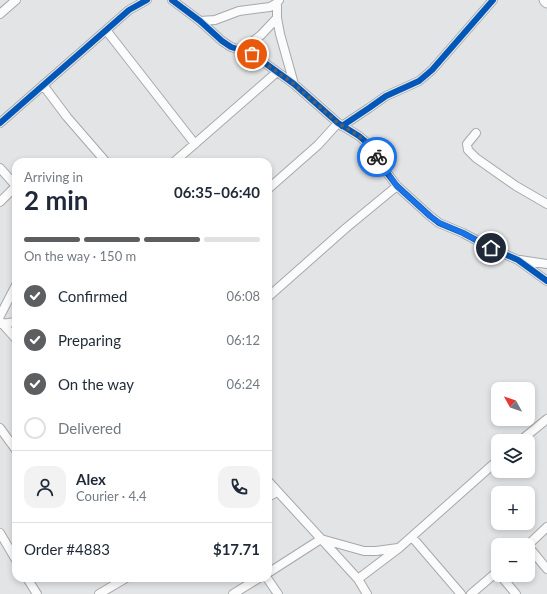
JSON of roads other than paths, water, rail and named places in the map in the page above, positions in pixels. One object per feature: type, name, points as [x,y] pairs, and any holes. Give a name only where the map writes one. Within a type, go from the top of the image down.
[{"type":"street","points":[[0,14],[16,0]]},
{"type":"street","points":[[0,123],[129,10],[147,0]]},
{"type":"street","points":[[172,0],[200,21],[222,42],[231,48],[252,54],[294,84],[340,124],[359,136],[366,142],[397,186],[430,216],[440,223],[518,260],[547,281]]},
{"type":"street","points":[[272,185],[340,124],[369,108],[386,96],[419,81],[442,58],[493,0]]},
{"type":"street","points":[[200,21],[215,20],[239,11],[270,7],[278,1]]},
{"type":"street","points":[[278,1],[276,18],[294,84]]},
{"type":"street","points":[[242,50],[262,35],[276,18]]},
{"type":"street","points":[[106,30],[195,144]]},
{"type":"street","points":[[179,158],[277,72]]},
{"type":"street","points":[[43,85],[67,117],[103,158]]},
{"type":"street","points":[[476,133],[467,144],[468,150],[476,158],[516,186],[547,204]]},
{"type":"street","points":[[0,168],[12,182]]},
{"type":"street","points":[[272,293],[346,228],[397,186]]},
{"type":"street","points":[[0,202],[12,190]]},
{"type":"street","points":[[518,260],[547,264]]},
{"type":"street","points":[[2,321],[12,295]]},
{"type":"street","points":[[2,321],[12,319]]},
{"type":"street","points":[[2,321],[12,322]]},
{"type":"street","points":[[2,321],[12,334]]},
{"type":"street","points":[[528,434],[547,418]]},
{"type":"street","points":[[0,428],[12,444]]},
{"type":"street","points":[[358,580],[412,537],[491,466]]},
{"type":"street","points":[[272,486],[358,580],[367,594]]},
{"type":"street","points":[[272,495],[277,492]]},
{"type":"street","points":[[535,538],[547,527]]},
{"type":"street","points":[[0,533],[12,553]]},
{"type":"street","points":[[412,537],[461,594]]},
{"type":"street","points":[[272,570],[321,539],[364,551],[399,548]]},
{"type":"street","points":[[535,554],[547,569]]},
{"type":"street","points":[[471,594],[491,578]]},
{"type":"street","points":[[30,582],[37,594]]},
{"type":"street","points":[[99,594],[119,582]]},
{"type":"street","points":[[233,594],[252,582]]},
{"type":"street","points":[[270,582],[278,594]]},
{"type":"street","points":[[506,582],[516,594]]}]
